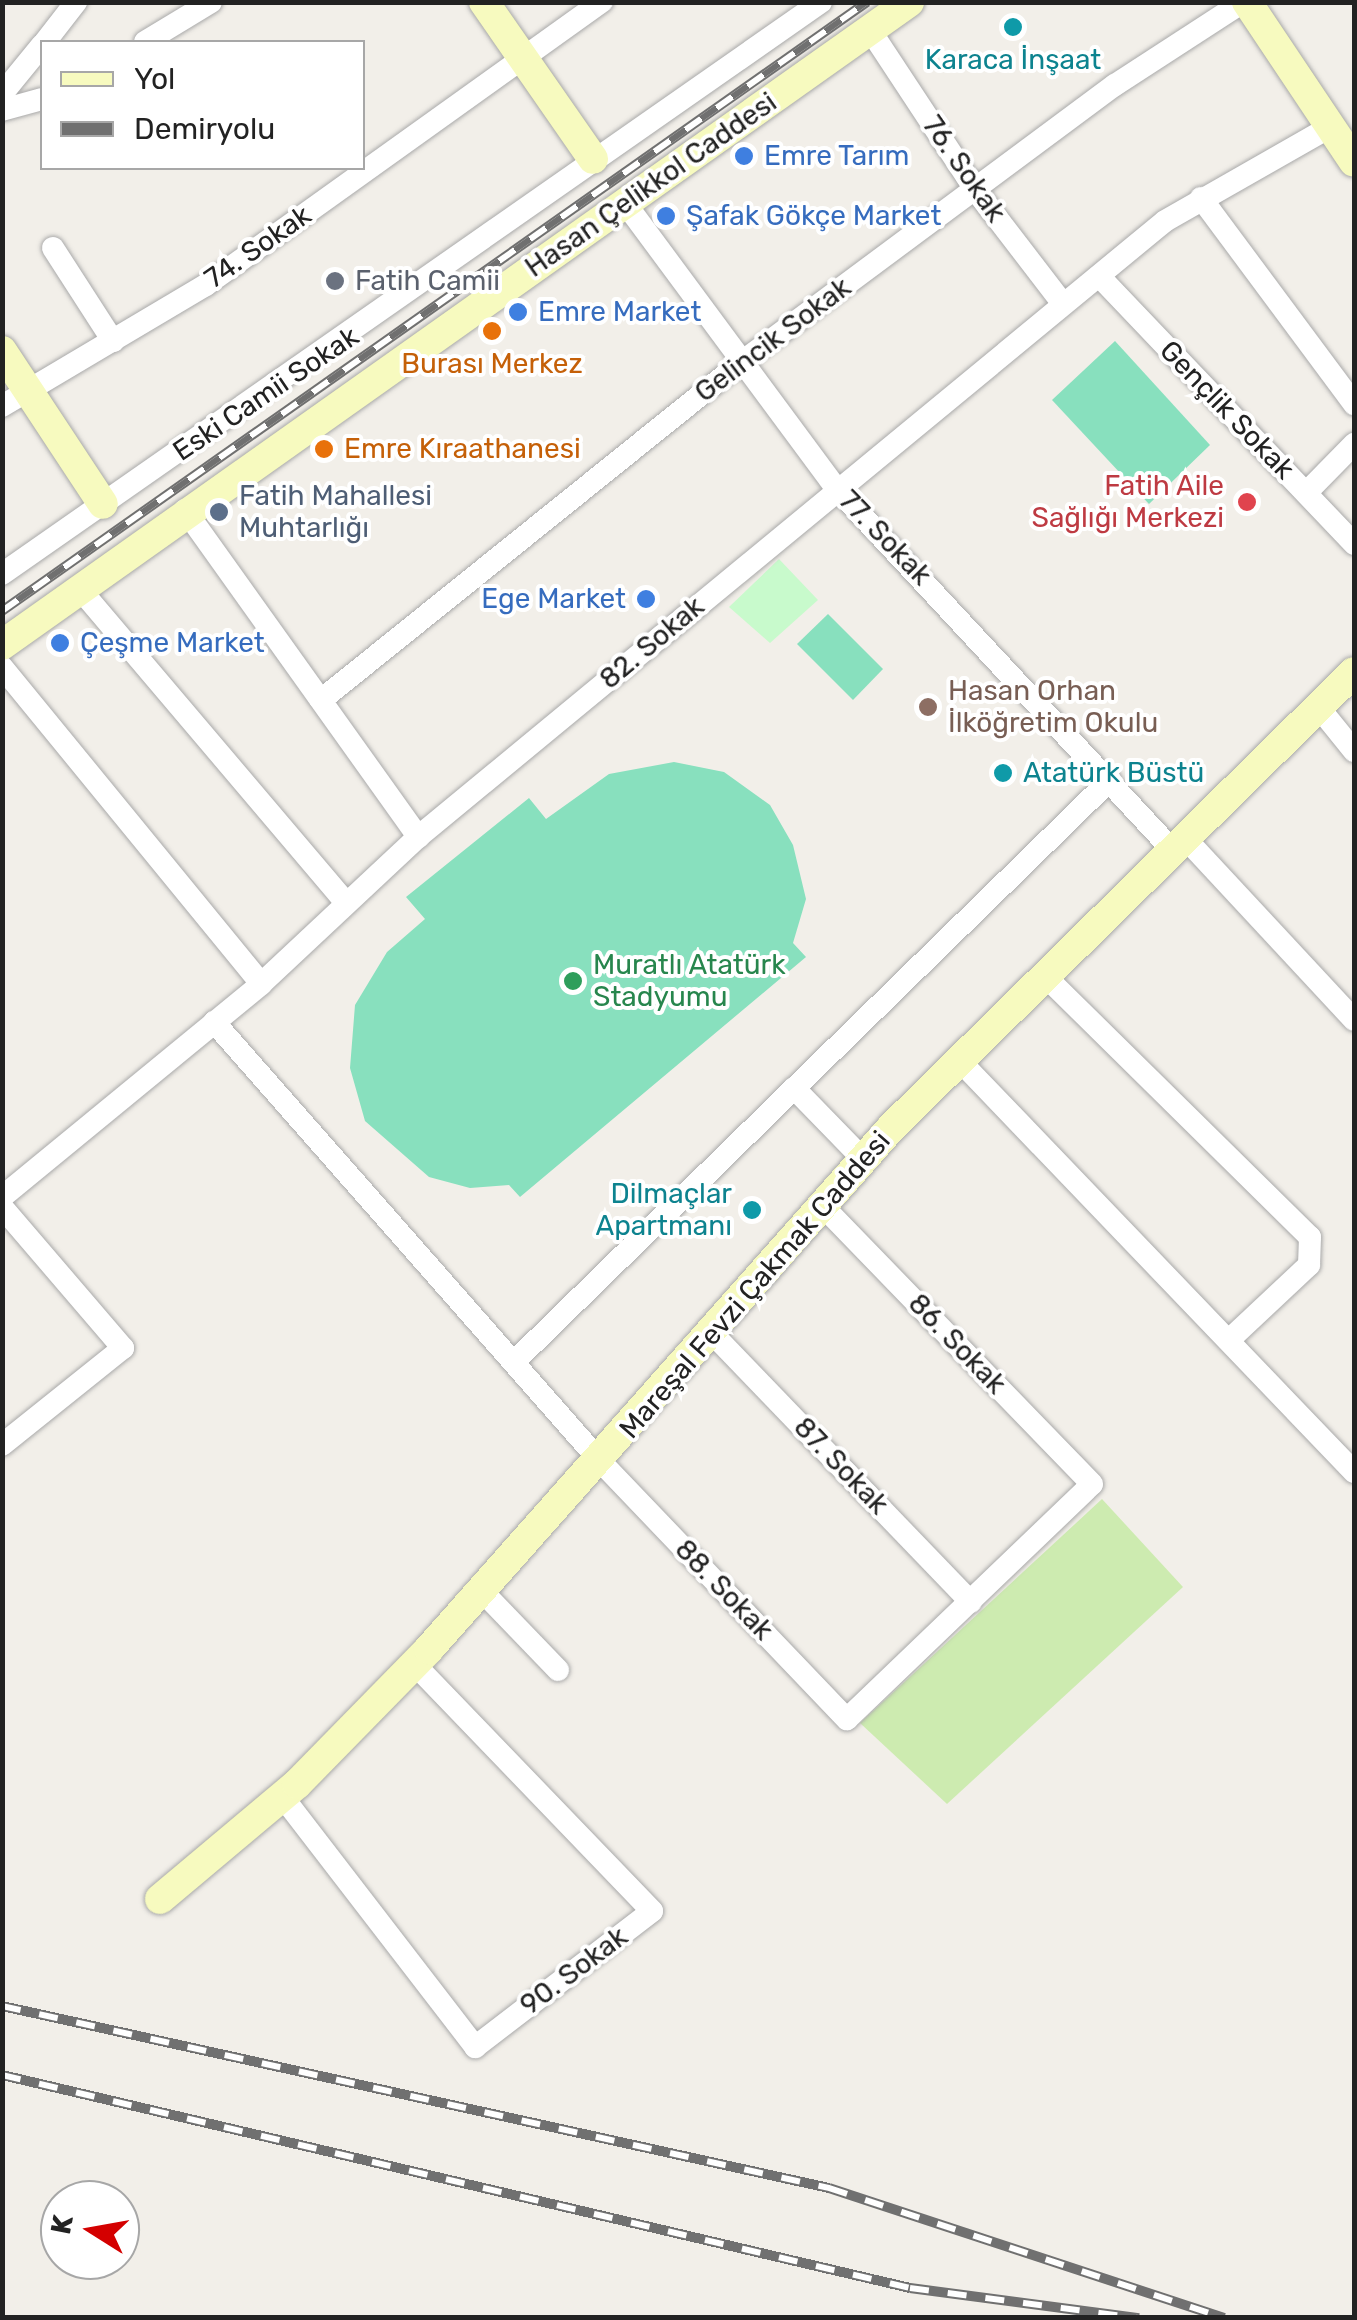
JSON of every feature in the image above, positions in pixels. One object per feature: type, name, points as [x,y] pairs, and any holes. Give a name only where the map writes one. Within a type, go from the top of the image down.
[{"type":"street","points":[[47,40],[76,2]]},
{"type":"street","points":[[148,40],[212,2]]},
{"type":"street","points":[[484,2],[593,160]]},
{"type":"street","name":"74. Sokak","points":[[15,399],[206,285],[602,2]]},
{"type":"street","name":"Eski Camii Sokak","points":[[2,574],[391,308],[593,160],[821,2]]},
{"type":"street","name":"Hasan Çelikkol Caddesi","points":[[2,645],[185,510],[909,2]]},
{"type":"street","points":[[1245,2],[1344,139]]},
{"type":"street","name":"Gelincik Sokak","points":[[320,700],[740,364],[974,188],[1245,2]]},
{"type":"street","name":"76. Sokak","points":[[870,30],[974,188],[1063,304]]},
{"type":"street","points":[[5,86],[40,48]]},
{"type":"street","points":[[2,110],[40,100]]},
{"type":"street","name":"82. Sokak","points":[[2,1197],[261,984],[344,900],[418,837],[1063,304],[1200,198],[1344,139]]},
{"type":"street","points":[[1200,198],[1354,404]]},
{"type":"street","name":"77. Sokak","points":[[625,203],[740,364],[838,489],[1110,780],[1354,1020]]},
{"type":"street","points":[[53,248],[112,341]]},
{"type":"street","name":"Gençlik Sokak","points":[[1099,276],[1354,544]]},
{"type":"street","points":[[2,351],[15,399],[103,504]]},
{"type":"street","points":[[1306,493],[1354,444]]},
{"type":"street","points":[[185,510],[418,837]]},
{"type":"street","points":[[79,588],[344,900]]},
{"type":"street","points":[[2,667],[261,984]]},
{"type":"street","name":"Mareşal Fevzi Çakmak Caddesi","points":[[160,1899],[282,1796],[414,1664],[601,1462],[822,1204],[958,1059],[1354,672]]},
{"type":"street","points":[[1320,709],[1354,750]]},
{"type":"street","points":[[514,1362],[1110,780]]},
{"type":"street","points":[[1044,976],[1310,1236],[1309,1266],[1229,1340]]},
{"type":"street","name":"88. Sokak","points":[[214,1022],[601,1462],[847,1718],[971,1602]]},
{"type":"street","points":[[958,1059],[1354,1472]]},
{"type":"street","points":[[794,1088],[864,1159]]},
{"type":"street","name":"86. Sokak","points":[[822,1204],[1092,1484],[971,1602]]},
{"type":"street","points":[[2,1445],[124,1348],[6,1220]]},
{"type":"street","name":"87. Sokak","points":[[710,1331],[971,1602]]},
{"type":"street","points":[[481,1590],[558,1670]]},
{"type":"street","name":"90. Sokak","points":[[282,1796],[476,2046],[652,1911],[414,1664]]},
{"type":"green space","points":[[1115,341],[1210,445],[1149,504],[1052,400]]},
{"type":"green space","points":[[779,559],[818,600],[770,643],[729,607]]},
{"type":"green space","points":[[828,614],[883,669],[853,700],[797,644]]},
{"type":"green space","name":"Muratlı Atatürk Stadyumu","points":[[674,762],[724,772],[770,805],[793,845],[806,899],[793,943],[806,957],[520,1197],[509,1185],[470,1188],[429,1177],[365,1121],[350,1068],[355,1005],[387,952],[425,919],[406,897],[529,798],[546,819],[609,774]]},
{"type":"green space","points":[[1102,1499],[1183,1587],[947,1804],[860,1723]]},
{"type":"railway","points":[[2,611],[867,2]]},
{"type":"railway","points":[[2,2006],[829,2188],[1224,2318]]},
{"type":"railway","points":[[2,2075],[910,2288],[1139,2318]]},
{"type":"place","name":"Karaca İnşaat","points":[[1013,27]]},
{"type":"place","name":"Emre Tarım","points":[[744,156]]},
{"type":"place","name":"Şafak Gökçe Market","points":[[666,216]]},
{"type":"place","name":"Fatih Camii","points":[[335,281]]},
{"type":"place","name":"Emre Market","points":[[518,312]]},
{"type":"place","name":"Burası Merkez","points":[[492,331]]},
{"type":"place","name":"Emre Kıraathanesi","points":[[324,449]]},
{"type":"place","name":"Fatih Aile Sağlığı Merkezi","points":[[1247,502]]},
{"type":"place","name":"Fatih Mahallesi Muhtarlığı","points":[[219,512]]},
{"type":"place","name":"Ege Market","points":[[646,599]]},
{"type":"place","name":"Çeşme Market","points":[[60,643]]},
{"type":"place","name":"Hasan Orhan İlköğretim Okulu","points":[[928,707]]},
{"type":"place","name":"Atatürk Büstü","points":[[1003,773]]},
{"type":"place","name":"Muratlı Atatürk Stadyumu","points":[[573,981]]},
{"type":"place","name":"Dilmaçlar Apartmanı","points":[[752,1210]]}]
